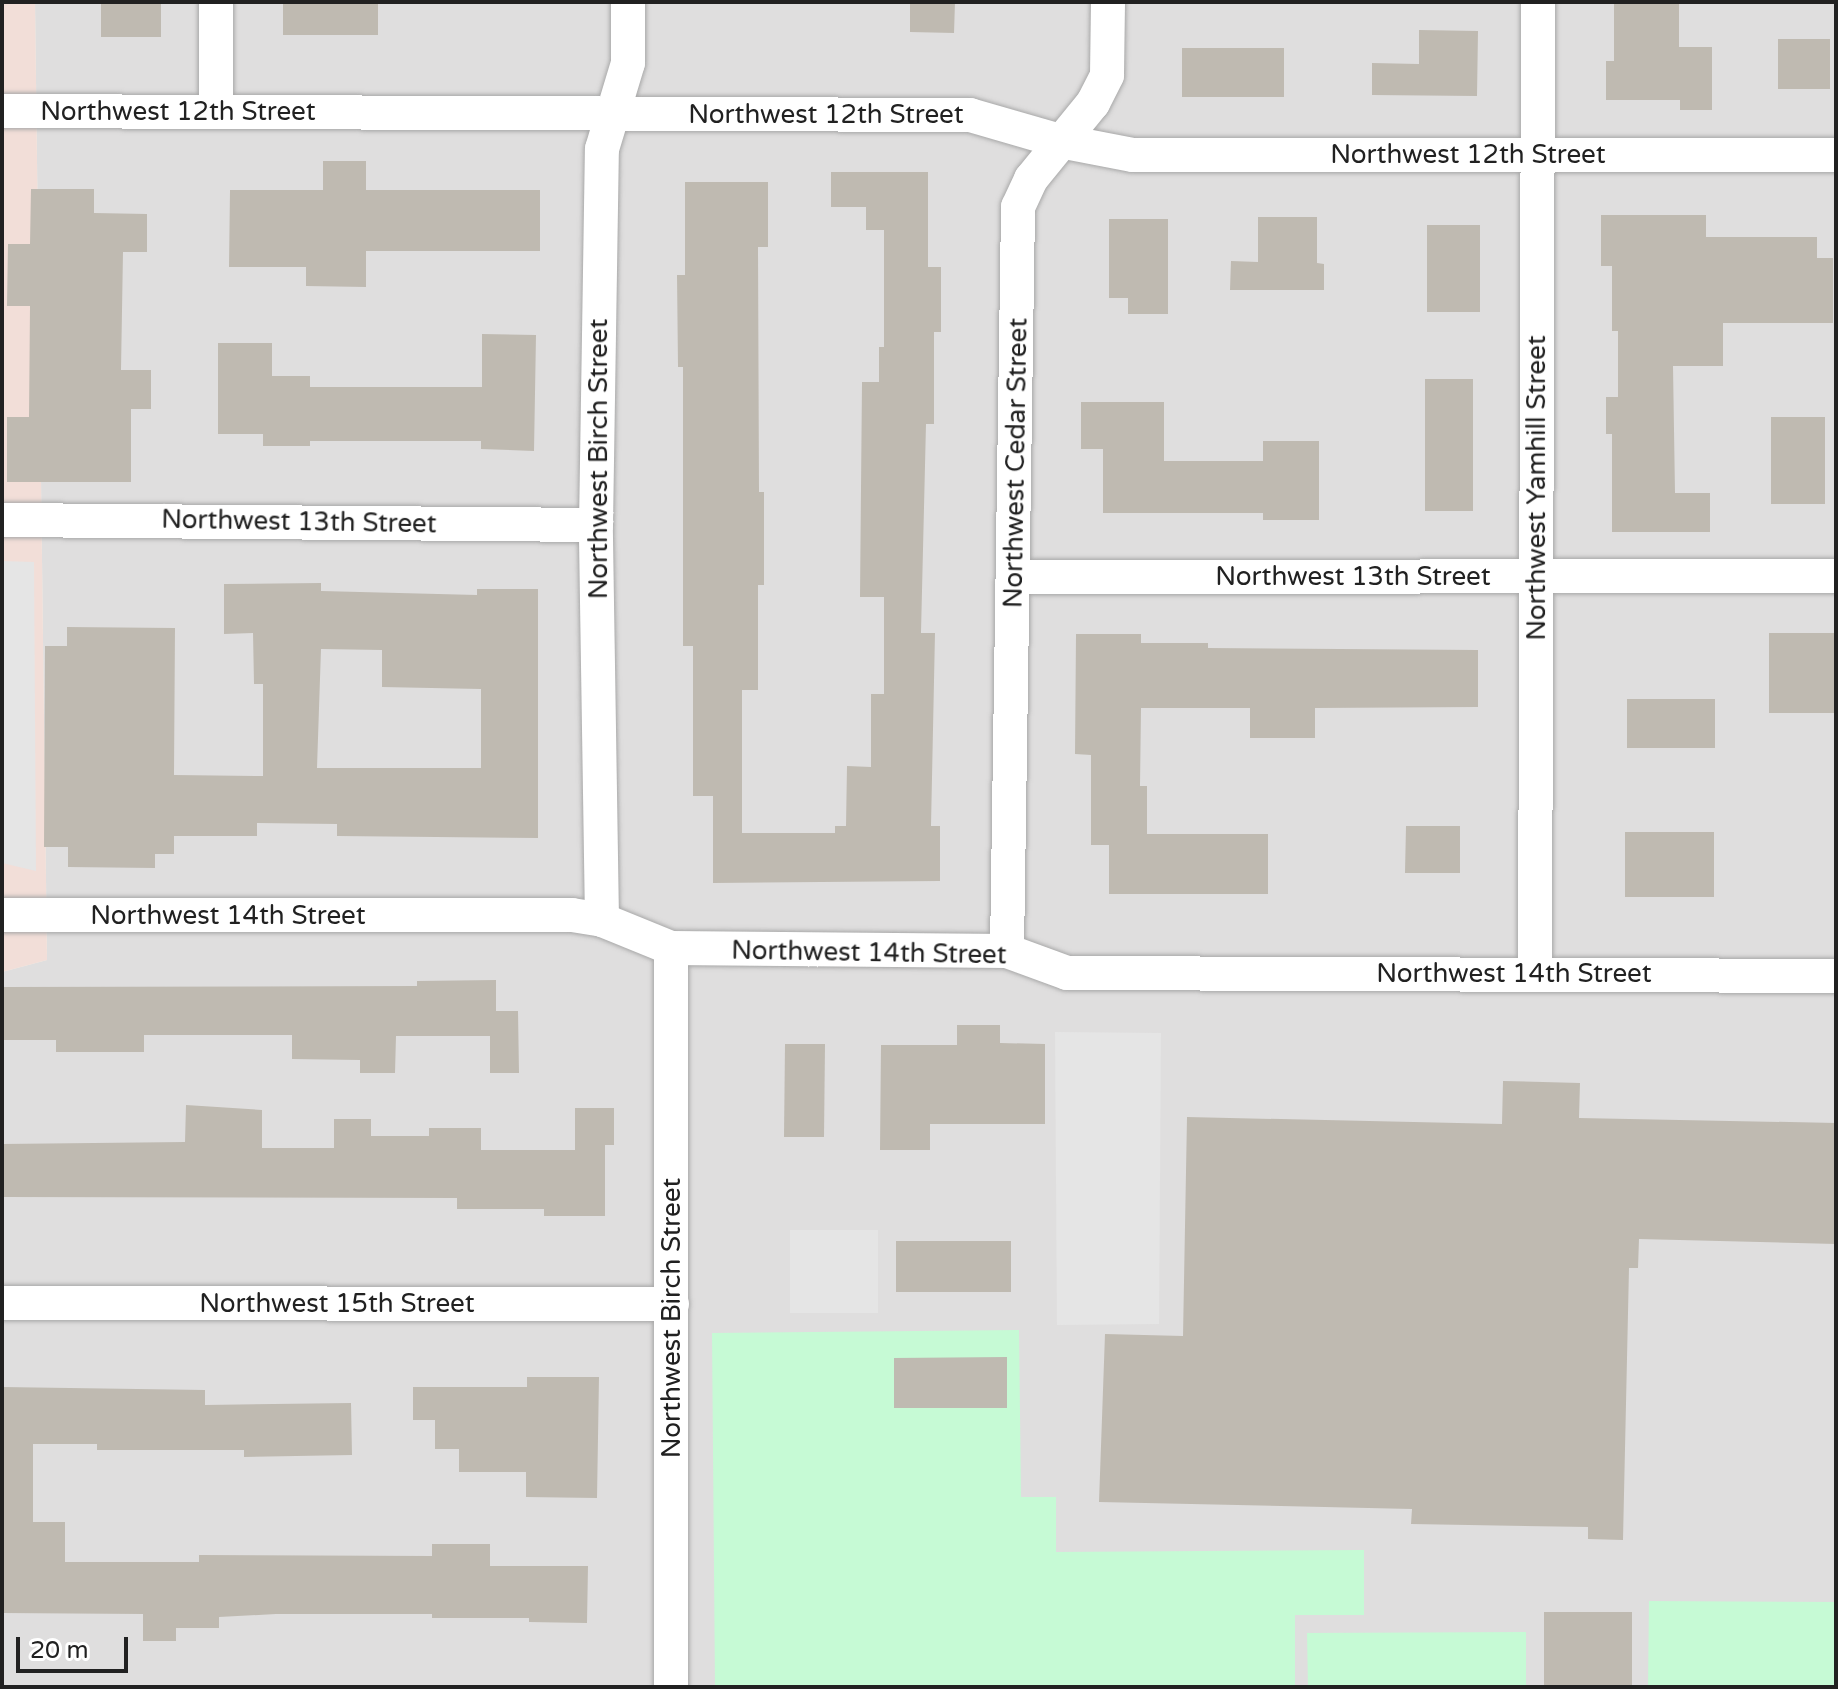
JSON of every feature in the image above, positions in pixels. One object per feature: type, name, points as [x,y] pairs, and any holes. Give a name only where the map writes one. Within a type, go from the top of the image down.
[{"type":"street","points":[[216,2],[216,112]]},
{"type":"street","name":"Northwest Birch Street","points":[[602,920],[596,525],[602,149],[628,63],[628,2]]},
{"type":"street","name":"Northwest Cedar Street","points":[[1007,951],[1015,577],[1018,207],[1031,179],[1093,103],[1107,75],[1108,2]]},
{"type":"street","name":"Northwest Yamhill Street","points":[[1535,975],[1538,2]]},
{"type":"street","name":"Northwest 12th Street","points":[[2,111],[970,115],[1060,141],[1133,155],[1836,155]]},
{"type":"street","name":"Northwest 13th Street","points":[[2,520],[596,525]]},
{"type":"street","name":"Northwest 13th Street","points":[[1015,577],[1836,576]]},
{"type":"street","name":"Northwest 14th Street","points":[[2,915],[572,915],[602,920],[671,948],[1007,951],[1067,973],[1836,976]]},
{"type":"street","name":"Northwest Birch Street","points":[[671,948],[671,1687]]},
{"type":"street","name":"Northwest 15th Street","points":[[2,1303],[672,1304]]},
{"type":"shaded area","points":[[2,2],[35,2],[47,960],[2,972]]},
{"type":"shaded area","points":[[35,2],[1836,2],[1836,1687],[2,1687],[2,972],[47,960]]},
{"type":"shaded area","points":[[2,561],[34,562],[36,871],[2,863]]},
{"type":"shaded area","points":[[1055,1032],[1161,1033],[1159,1324],[1057,1325]]},
{"type":"shaded area","points":[[790,1230],[878,1230],[878,1313],[790,1313]]},
{"type":"green space","points":[[1019,1330],[1021,1497],[1056,1497],[1056,1552],[1364,1550],[1364,1615],[1295,1615],[1295,1687],[715,1687],[712,1333]]},
{"type":"green space","points":[[1649,1601],[1836,1602],[1836,1687],[1648,1687]]},
{"type":"green space","points":[[1526,1632],[1526,1687],[1308,1687],[1307,1633]]},
{"type":"building","points":[[101,2],[161,2],[161,37],[101,37]]},
{"type":"building","points":[[283,2],[378,2],[378,35],[283,35]]},
{"type":"building","points":[[910,2],[955,2],[954,33],[910,32]]},
{"type":"building","points":[[1614,2],[1679,2],[1679,47],[1712,47],[1712,110],[1680,110],[1680,100],[1606,100],[1606,61],[1614,61]]},
{"type":"building","points":[[1419,30],[1478,31],[1477,96],[1372,95],[1372,63],[1419,64]]},
{"type":"building","points":[[1778,39],[1830,39],[1830,89],[1778,89]]},
{"type":"building","points":[[1182,48],[1284,48],[1284,97],[1182,97]]},
{"type":"building","points":[[323,161],[366,161],[366,190],[540,190],[540,251],[366,251],[366,287],[306,286],[306,267],[229,267],[230,190],[323,190]]},
{"type":"building","points":[[831,172],[928,172],[928,267],[941,267],[941,332],[934,332],[934,424],[926,424],[921,633],[935,633],[931,826],[940,826],[940,881],[713,883],[713,796],[693,796],[693,646],[683,646],[683,367],[678,367],[677,275],[685,275],[685,182],[768,182],[768,247],[758,247],[759,492],[764,492],[764,585],[758,585],[758,690],[742,690],[742,833],[835,833],[835,826],[846,826],[847,766],[871,767],[871,694],[884,694],[884,597],[860,597],[862,382],[879,382],[879,347],[884,347],[884,230],[866,230],[866,207],[831,207]]},
{"type":"building","points":[[31,189],[94,189],[94,213],[147,214],[147,252],[123,252],[121,370],[151,370],[151,409],[131,409],[131,482],[7,482],[7,417],[29,417],[30,306],[7,306],[8,244],[30,244]]},
{"type":"building","points":[[1601,215],[1706,215],[1706,237],[1817,237],[1817,258],[1833,258],[1833,323],[1723,323],[1723,366],[1673,366],[1675,493],[1710,493],[1710,532],[1612,532],[1612,434],[1606,434],[1606,397],[1618,397],[1618,331],[1612,331],[1612,266],[1601,266]]},
{"type":"building","points":[[1258,217],[1317,217],[1317,263],[1324,264],[1324,290],[1230,290],[1231,261],[1258,262]]},
{"type":"building","points":[[1109,219],[1168,219],[1168,314],[1128,314],[1128,298],[1109,298]]},
{"type":"building","points":[[1427,225],[1480,225],[1480,312],[1427,312]]},
{"type":"building","points":[[482,334],[536,335],[534,451],[481,449],[481,441],[310,441],[310,446],[263,446],[263,434],[218,434],[218,343],[272,343],[272,376],[310,376],[310,387],[482,387]]},
{"type":"building","points":[[1425,379],[1473,379],[1473,511],[1425,511]]},
{"type":"building","points":[[1081,402],[1164,402],[1164,461],[1263,461],[1263,441],[1319,441],[1319,520],[1263,520],[1263,513],[1103,513],[1103,449],[1081,449]]},
{"type":"building","points":[[1771,417],[1825,417],[1825,504],[1771,504]]},
{"type":"building","points":[[321,583],[321,591],[477,595],[477,589],[538,589],[538,838],[337,836],[337,824],[257,823],[257,836],[174,836],[174,854],[155,854],[155,868],[68,867],[68,847],[44,847],[45,646],[67,646],[67,627],[175,628],[174,775],[263,776],[263,684],[254,684],[253,633],[224,634],[224,584]],"holes":[[[321,649],[382,650],[382,687],[481,689],[481,768],[317,768]]]},
{"type":"building","points":[[1769,633],[1836,633],[1836,713],[1769,713]]},
{"type":"building","points":[[1076,634],[1141,634],[1141,643],[1208,643],[1208,648],[1478,650],[1478,707],[1315,708],[1315,738],[1250,738],[1250,708],[1141,708],[1140,786],[1147,786],[1147,834],[1268,834],[1268,894],[1109,894],[1109,845],[1091,845],[1091,755],[1075,754]]},
{"type":"building","points":[[1627,699],[1715,699],[1715,748],[1627,748]]},
{"type":"building","points":[[1406,826],[1460,826],[1460,873],[1405,873]]},
{"type":"building","points":[[1625,832],[1714,832],[1714,897],[1625,897]]},
{"type":"building","points":[[496,980],[496,1011],[518,1011],[519,1073],[490,1073],[490,1036],[396,1036],[395,1073],[360,1073],[360,1060],[292,1059],[292,1035],[144,1035],[144,1052],[56,1052],[56,1040],[2,1040],[2,987],[417,986],[417,981]]},
{"type":"building","points":[[957,1025],[1000,1025],[1000,1043],[1045,1044],[1045,1124],[930,1124],[930,1150],[880,1150],[881,1045],[957,1045]]},
{"type":"building","points":[[785,1044],[825,1044],[824,1137],[784,1137]]},
{"type":"building","points":[[1503,1081],[1580,1083],[1579,1118],[1836,1123],[1836,1244],[1639,1239],[1638,1268],[1629,1268],[1623,1540],[1588,1539],[1588,1527],[1411,1524],[1412,1509],[1099,1502],[1105,1334],[1183,1336],[1187,1117],[1502,1124]]},
{"type":"building","points":[[186,1105],[262,1110],[262,1148],[334,1148],[334,1119],[371,1119],[371,1136],[429,1136],[429,1128],[481,1128],[481,1150],[575,1150],[575,1108],[614,1108],[614,1145],[605,1145],[605,1216],[544,1216],[544,1209],[457,1209],[457,1198],[2,1197],[2,1144],[185,1142]]},
{"type":"building","points":[[896,1241],[1011,1241],[1011,1292],[896,1292]]},
{"type":"building","points":[[1007,1357],[1007,1408],[894,1408],[894,1358]]},
{"type":"building","points":[[527,1377],[599,1377],[597,1498],[526,1497],[526,1472],[459,1472],[459,1449],[435,1449],[435,1420],[413,1420],[413,1387],[527,1387]]},
{"type":"building","points":[[2,1387],[205,1390],[205,1405],[351,1403],[352,1455],[244,1457],[244,1450],[97,1450],[97,1444],[33,1444],[33,1522],[65,1522],[65,1562],[199,1562],[199,1555],[432,1556],[432,1544],[490,1544],[490,1566],[588,1566],[587,1623],[529,1622],[529,1618],[432,1618],[432,1614],[276,1614],[219,1617],[219,1628],[176,1628],[176,1641],[143,1641],[143,1614],[2,1613]]},
{"type":"building","points":[[1544,1612],[1632,1612],[1632,1687],[1544,1687]]}]
